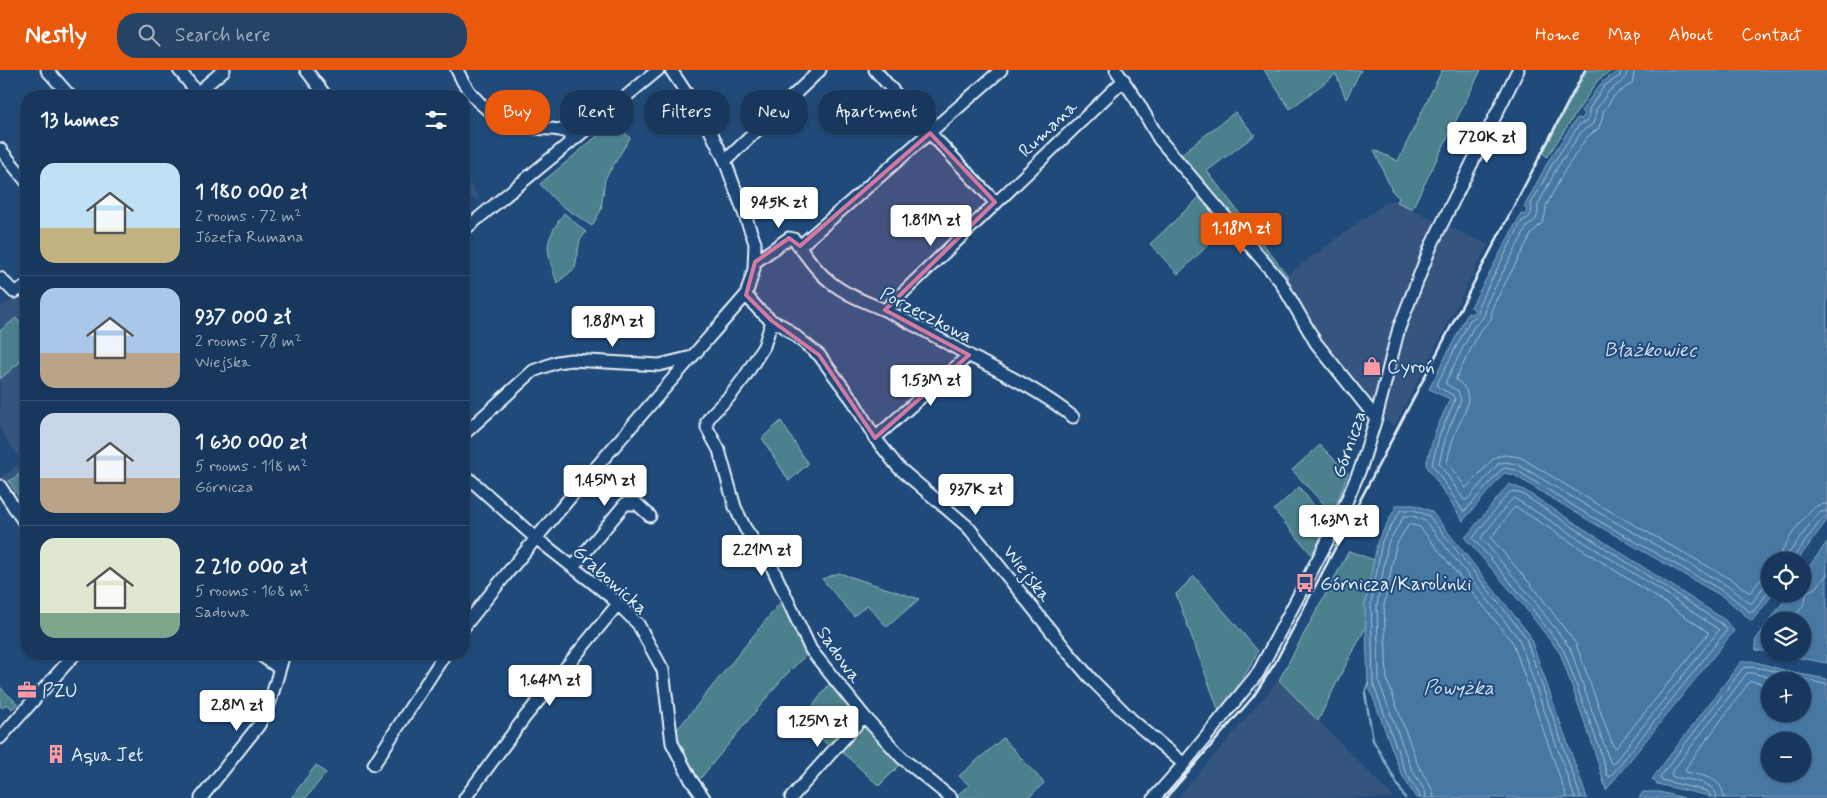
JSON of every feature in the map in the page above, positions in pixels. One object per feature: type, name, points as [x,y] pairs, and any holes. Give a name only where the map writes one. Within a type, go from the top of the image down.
[{"type":"street","points":[[47,70],[65,90]]},
{"type":"street","points":[[179,70],[194,90]]},
{"type":"street","points":[[203,90],[224,70]]},
{"type":"street","points":[[306,70],[321,90]]},
{"type":"street","points":[[456,70],[468,90]]},
{"type":"street","points":[[470,225],[657,70]]},
{"type":"street","points":[[470,620],[621,436],[746,295],[754,269],[754,243],[725,161],[707,124],[671,70]]},
{"type":"street","points":[[725,161],[820,70]]},
{"type":"street","points":[[875,70],[892,90]]},
{"type":"street","points":[[936,128],[1001,70]]},
{"type":"street","points":[[1116,70],[1124,80],[1159,139],[1280,281],[1316,343],[1376,418]]},
{"type":"street","name":"Górnicza","points":[[1154,798],[1258,673],[1339,519],[1361,467],[1376,418],[1399,328],[1431,246],[1518,70]]},
{"type":"street","name":"Rumana","points":[[885,310],[995,202],[1124,80]]},
{"type":"street","points":[[470,92],[482,107],[506,121],[532,128],[560,129],[575,139]]},
{"type":"street","points":[[754,262],[789,238],[794,239],[800,246],[928,135]]},
{"type":"street","points":[[932,135],[995,202]]},
{"type":"street","points":[[0,149],[20,174]]},
{"type":"street","name":"Porzeczkowa","points":[[800,246],[828,281],[855,298],[885,310],[969,355],[1053,401],[1073,417]]},
{"type":"street","points":[[0,278],[14,292],[20,290]]},
{"type":"street","name":"Wiejska","points":[[746,295],[772,321],[783,326],[819,354],[854,402],[875,438],[898,467],[968,526],[1092,680],[1132,720],[1184,764]]},
{"type":"street","name":"Sadowa","points":[[772,321],[764,346],[740,384],[707,421],[707,428],[719,450],[735,507],[745,528],[772,567],[811,650],[864,716],[902,758],[951,798]]},
{"type":"street","points":[[875,438],[969,355]]},
{"type":"street","points":[[470,428],[525,377],[542,367],[557,362],[571,360],[659,365],[692,357]]},
{"type":"street","name":"Grabowicka","points":[[470,479],[618,604],[638,624],[664,670],[672,743],[691,780],[704,798]]},
{"type":"street","points":[[0,486],[20,516]]},
{"type":"street","points":[[573,567],[625,504],[637,504],[650,516]]},
{"type":"street","points":[[465,798],[524,717],[618,604]]},
{"type":"street","points":[[0,738],[70,660]]},
{"type":"street","points":[[268,660],[279,668]]},
{"type":"street","points":[[202,798],[259,725],[270,702],[282,660]]},
{"type":"street","points":[[374,764],[441,660]]},
{"type":"street","points":[[791,798],[864,716]]},
{"type":"highlighted area","points":[[930,133],[995,202],[885,310],[969,355],[875,438],[819,355],[772,321],[746,295],[755,262],[789,238],[800,246]]},
{"type":"shaded area","points":[[470,184],[480,200],[473,198],[470,200]]},
{"type":"shaded area","points":[[1392,200],[1488,245],[1394,427],[1367,400],[1320,337],[1293,293],[1287,275],[1388,201]]},
{"type":"shaded area","points":[[20,295],[20,459],[0,430],[0,307]]},
{"type":"shaded area","points":[[20,463],[20,507],[0,478]]},
{"type":"shaded area","points":[[1279,680],[1394,798],[1177,798]]},
{"type":"green space","points":[[1264,70],[1361,70],[1346,99],[1336,74],[1290,109]]},
{"type":"green space","points":[[1442,70],[1481,70],[1412,209],[1397,202],[1399,198],[1392,191],[1374,150],[1398,161]]},
{"type":"green space","points":[[1587,70],[1613,70],[1598,80],[1547,157],[1543,153]]},
{"type":"green space","points":[[1235,112],[1255,135],[1207,171],[1287,275],[1293,293],[1180,155]]},
{"type":"green space","points":[[598,135],[627,135],[630,138],[605,179],[601,210],[592,226],[558,203],[540,184]]},
{"type":"green space","points":[[1203,194],[1229,225],[1178,274],[1150,244]]},
{"type":"green space","points":[[564,213],[586,232],[580,240],[575,268],[557,283],[550,262],[548,247],[552,233]]},
{"type":"green space","points":[[16,318],[20,323],[20,362],[0,379],[0,331]]},
{"type":"green space","points":[[781,421],[808,464],[789,481],[762,438]]},
{"type":"green space","points":[[1320,445],[1348,473],[1333,514],[1292,470]]},
{"type":"green space","points":[[20,474],[20,498],[9,481]]},
{"type":"green space","points":[[1299,487],[1329,520],[1312,555],[1274,510]]},
{"type":"green space","points":[[1349,551],[1374,560],[1365,604],[1366,627],[1318,721],[1279,680]]},
{"type":"green space","points":[[839,573],[919,599],[887,627],[867,605],[854,616],[822,579]]},
{"type":"green space","points":[[1194,576],[1258,651],[1220,714],[1176,594]]},
{"type":"green space","points":[[784,598],[809,652],[783,678],[699,780],[679,747],[676,731]]},
{"type":"green space","points":[[832,680],[859,717],[831,748],[802,721]]},
{"type":"green space","points":[[0,687],[18,704],[12,709],[7,704],[2,708],[0,705]]},
{"type":"green space","points":[[863,722],[903,762],[879,786],[839,749]]},
{"type":"green space","points":[[1003,738],[1044,783],[1028,798],[957,798],[956,796],[969,785],[959,776]]},
{"type":"green space","points":[[316,765],[326,773],[306,798],[291,798]]},
{"type":"water","name":"Błażkowiec","points":[[1619,70],[1827,70],[1827,520],[1804,552],[1761,552],[1761,602],[1767,602],[1752,621],[1725,598],[1583,517],[1514,475],[1504,473],[1463,521],[1426,465],[1435,432],[1450,399],[1429,389],[1468,313],[1472,314],[1475,310],[1471,307],[1521,214],[1525,215],[1527,210],[1524,207],[1549,160],[1577,118],[1582,119],[1585,114],[1581,111],[1601,83]]},
{"type":"water","points":[[1509,484],[1524,490],[1725,620],[1734,631],[1606,790],[1593,746],[1560,653],[1523,605],[1465,538]]},
{"type":"water","name":"Powyżka","points":[[1397,505],[1415,505],[1431,511],[1529,634],[1587,798],[1416,798],[1401,773],[1368,684],[1365,604],[1378,540]]},
{"type":"water","points":[[1827,542],[1827,663],[1811,660],[1811,612],[1776,612],[1783,602],[1811,602],[1811,564]]},
{"type":"water","points":[[1761,633],[1761,651],[1756,650],[1755,641]]},
{"type":"water","points":[[1752,661],[1790,672],[1761,672],[1761,722],[1811,722],[1811,676],[1827,679],[1827,798],[1717,798],[1657,784],[1652,779],[1741,662]]},
{"type":"water","points":[[1643,792],[1660,792],[1684,798],[1639,798]]},
{"type":"waterway","points":[[1368,684],[1365,693],[1373,740],[1405,798]]},
{"type":"railway","points":[[1166,798],[1253,697],[1275,663],[1585,70]]},
{"type":"place","name":"Cyroń","points":[[1372,366]]},
{"type":"place","name":"Górnicza/Karolinki","points":[[1305,583]]},
{"type":"place","name":"PZU","points":[[27,690]]},
{"type":"place","name":"Aqua Jet","points":[[56,754]]}]
